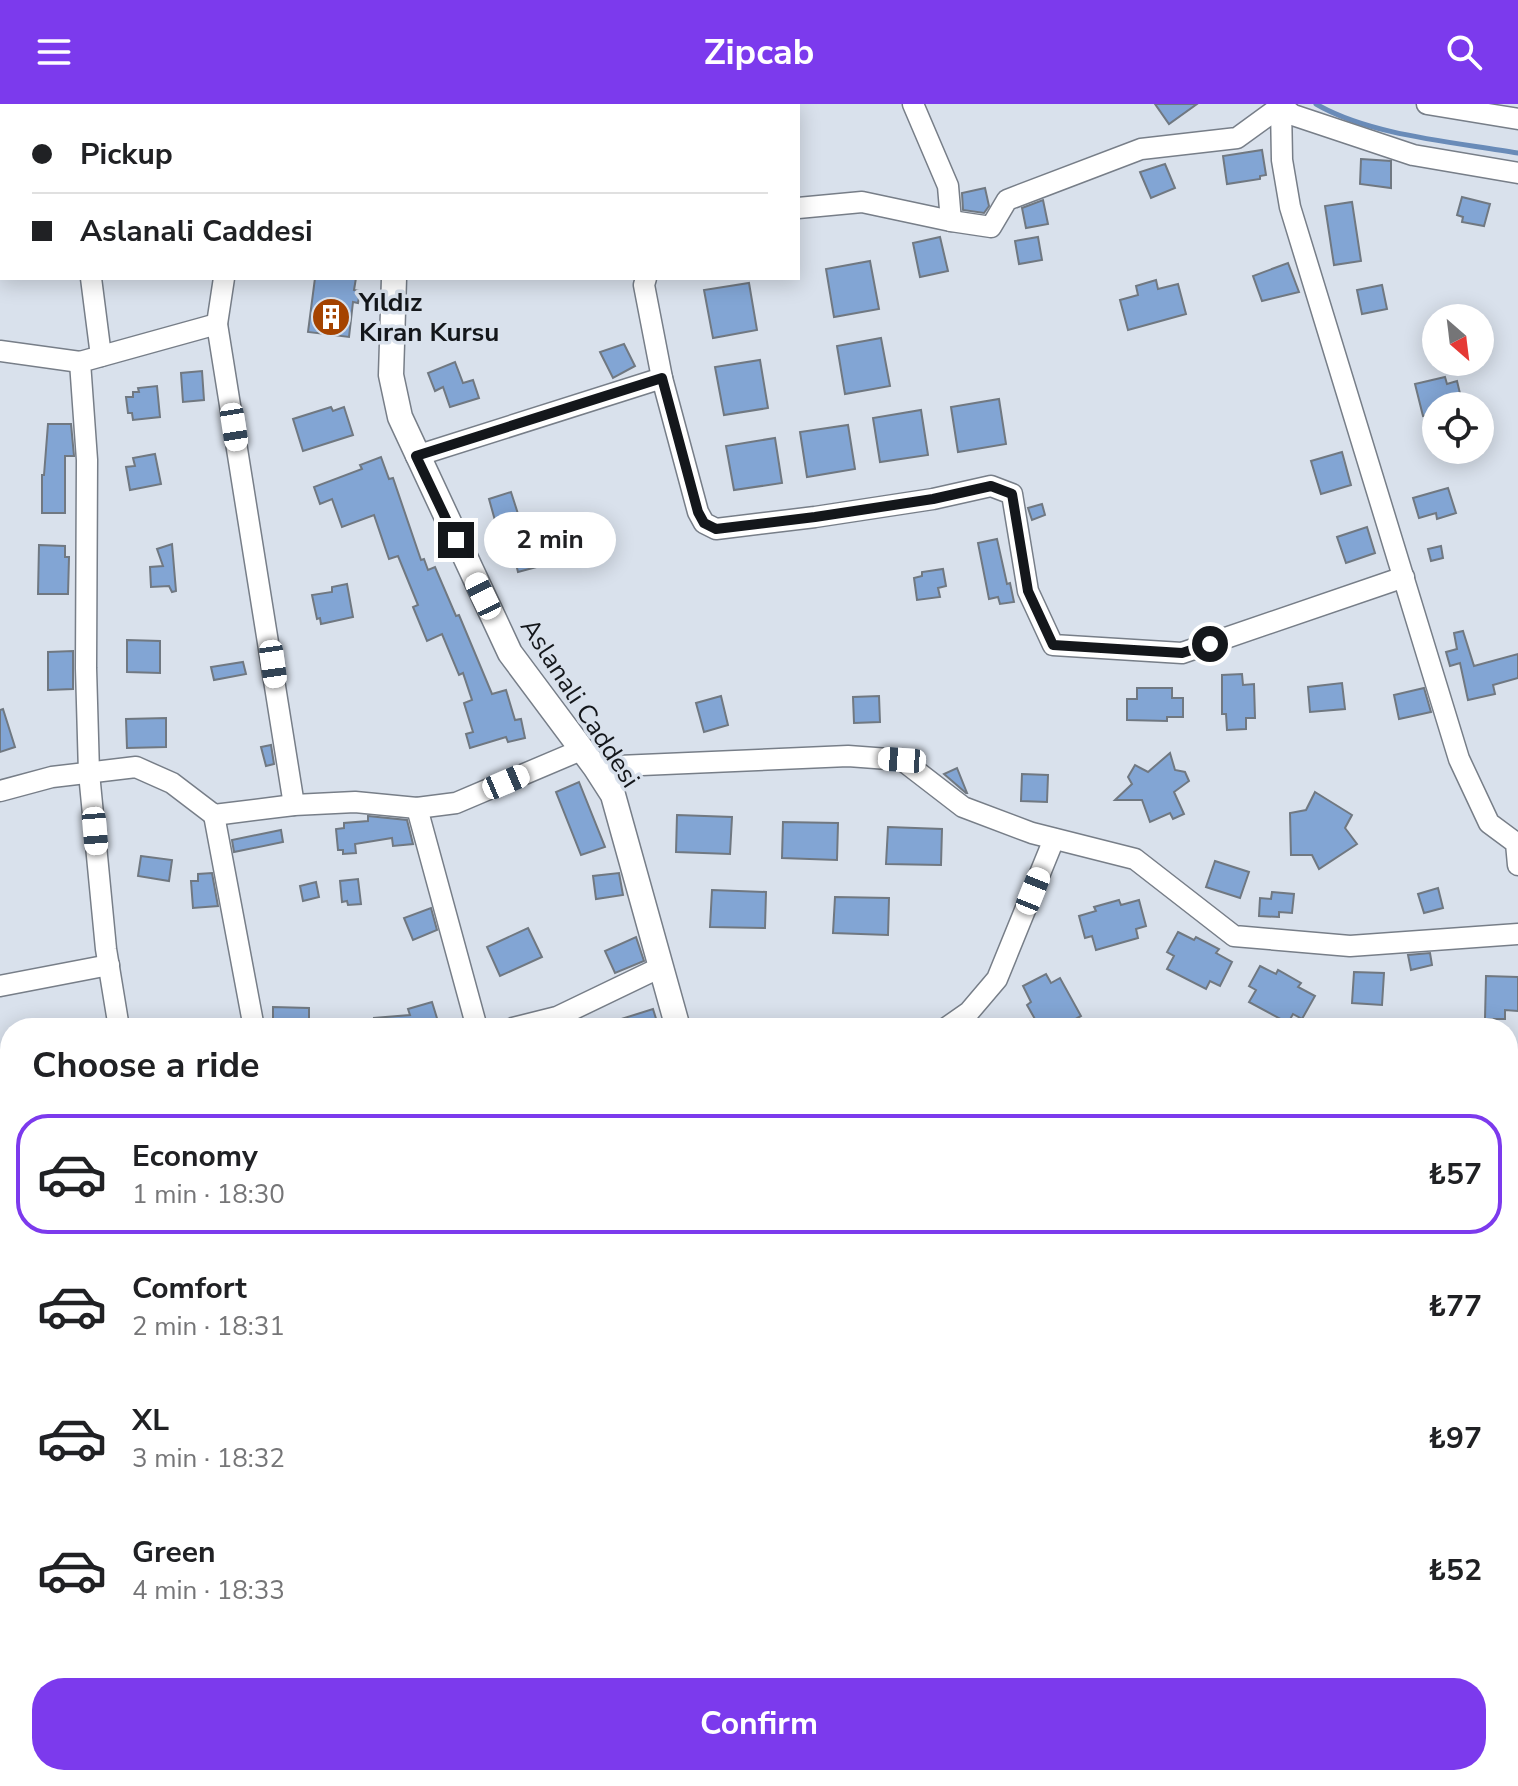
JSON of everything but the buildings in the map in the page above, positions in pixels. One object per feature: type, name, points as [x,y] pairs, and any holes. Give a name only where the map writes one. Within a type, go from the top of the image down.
[{"type":"street","points":[[913,104],[948,186],[951,221]]},
{"type":"street","points":[[1427,104],[1518,119]]},
{"type":"street","points":[[800,208],[862,202],[991,227],[1007,200],[1141,149],[1237,138],[1280,105]]},
{"type":"street","points":[[1280,105],[1293,115],[1413,155],[1518,173]]},
{"type":"street","points":[[1280,105],[1282,160],[1290,207],[1459,759],[1489,823],[1510,830],[1516,843],[1518,865]]},
{"type":"street","points":[[91,280],[101,356]]},
{"type":"street","points":[[224,280],[217,324],[294,805]]},
{"type":"street","name":"Aslanali Caddesi","points":[[394,280],[391,375],[400,417],[510,653],[613,795],[675,1018]]},
{"type":"street","points":[[645,280],[662,378],[698,512],[704,523],[716,529],[933,499],[991,486],[1012,494],[1028,591],[1053,645],[1182,653],[1404,577]]},
{"type":"street","points":[[0,351],[80,362],[217,324]]},
{"type":"street","points":[[80,362],[87,460],[89,773],[117,1018]]},
{"type":"street","points":[[416,456],[662,378]]},
{"type":"street","points":[[214,815],[294,805],[355,802],[417,808],[456,803],[588,758],[848,756],[902,760],[963,807],[1054,839],[1135,859],[1234,936],[1350,946],[1518,934]]},
{"type":"street","points":[[0,791],[52,777],[136,767],[172,783],[214,815],[252,1018]]},
{"type":"street","points":[[417,808],[474,1018]]},
{"type":"street","points":[[974,1018],[997,979],[1054,839]]},
{"type":"street","points":[[0,986],[109,965]]},
{"type":"street","points":[[553,1018],[661,967]]},
{"type":"waterway","points":[[1316,104],[1338,115],[1387,131],[1518,153]]},
{"type":"place","name":"Yıldız Kıran Kursu","points":[[331,317]]},
{"type":"route","points":[[456,540],[416,456],[662,378],[698,512],[704,523],[716,529],[933,499],[991,486],[1012,494],[1028,591],[1053,645],[1182,653],[1210,644]]}]
